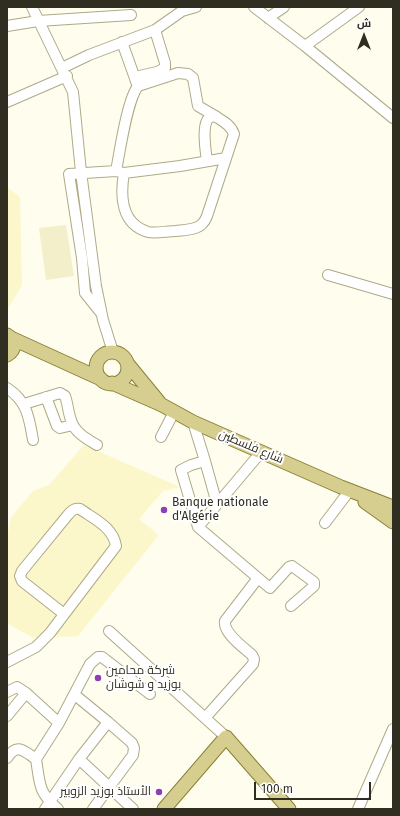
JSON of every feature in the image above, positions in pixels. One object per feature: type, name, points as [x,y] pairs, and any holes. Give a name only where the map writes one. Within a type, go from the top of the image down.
[{"type":"main road","points":[[10,344],[42,352],[162,405]]},
{"type":"main road","points":[[107,354],[98,359],[96,367],[98,376],[106,381],[121,380],[127,373],[127,363]]},
{"type":"main road","points":[[74,366],[107,354],[122,355],[162,405]]},
{"type":"main road","name":"شارع فلسطين","points":[[162,405],[193,422],[262,451],[347,490],[393,507]]},
{"type":"main road","name":"شارع فلسطين","points":[[347,490],[393,522]]},
{"type":"main road","points":[[164,809],[226,737],[289,809]]},
{"type":"street","points":[[32,7],[73,92],[80,172],[107,354]]},
{"type":"street","points":[[9,100],[64,72],[89,55],[155,30],[182,11],[196,7]]},
{"type":"street","points":[[254,7],[305,46],[393,118]]},
{"type":"street","points":[[268,18],[284,7]]},
{"type":"street","points":[[305,46],[360,7]]},
{"type":"street","points":[[7,26],[38,21],[131,15]]},
{"type":"street","points":[[137,82],[165,68],[165,63],[155,30]]},
{"type":"street","points":[[122,42],[137,82],[130,107],[120,172],[122,202],[127,216],[139,228],[149,232],[193,229],[202,225],[207,216],[234,134],[231,127],[198,106],[193,78],[188,74],[178,73],[137,82]]},
{"type":"street","points":[[207,162],[204,128],[206,121],[217,117]]},
{"type":"street","points":[[80,172],[120,172],[207,162],[226,158]]},
{"type":"street","points":[[328,275],[393,294]]},
{"type":"street","points":[[7,388],[15,393],[24,404],[32,440]]},
{"type":"street","points":[[24,404],[60,393],[65,396],[73,425],[82,436],[98,446]]},
{"type":"street","points":[[46,397],[57,426],[60,428],[73,425]]},
{"type":"street","points":[[161,437],[174,412]]},
{"type":"street","points":[[193,422],[217,504]]},
{"type":"street","points":[[198,527],[262,451]]},
{"type":"street","points":[[205,461],[181,470],[198,527],[270,588],[289,567],[292,566],[314,582],[314,586],[291,606]]},
{"type":"street","points":[[325,523],[347,490]]},
{"type":"street","points":[[7,662],[36,647],[50,633],[116,546],[113,535],[109,530],[80,509],[72,510],[22,571],[20,576],[22,581],[64,614]]},
{"type":"street","points":[[205,718],[253,664],[254,659],[252,655],[228,633],[224,624],[229,615],[258,578]]},
{"type":"street","points":[[109,631],[226,737]]},
{"type":"street","points":[[51,807],[41,790],[36,759],[75,695],[90,664],[98,657],[102,657],[150,694]]},
{"type":"street","points":[[7,692],[17,687],[26,692],[59,723]]},
{"type":"street","points":[[7,716],[26,692]]},
{"type":"street","points":[[75,695],[132,743],[134,748],[133,755],[93,809]]},
{"type":"street","points":[[51,807],[78,759],[108,722]]},
{"type":"street","points":[[358,809],[392,733]]},
{"type":"street","points":[[7,758],[16,748],[36,759]]},
{"type":"street","points":[[78,759],[110,786],[133,809]]},
{"type":"shaded area","points":[[7,187],[20,197],[22,285],[7,310]]},
{"type":"shaded area","points":[[66,225],[74,276],[46,280],[39,228]]},
{"type":"shaded area","points":[[84,445],[180,487],[163,491],[139,519],[159,535],[78,636],[33,638],[7,623],[7,537],[11,517],[33,491],[49,485]]},
{"type":"place","name":"Banque nationale d'Algérie","points":[[164,510]]},
{"type":"place","name":"شركة محامين بوزيد و شوشان","points":[[98,678]]},
{"type":"place","name":"الأستاذ بوزيد الزوبير","points":[[159,792]]}]
